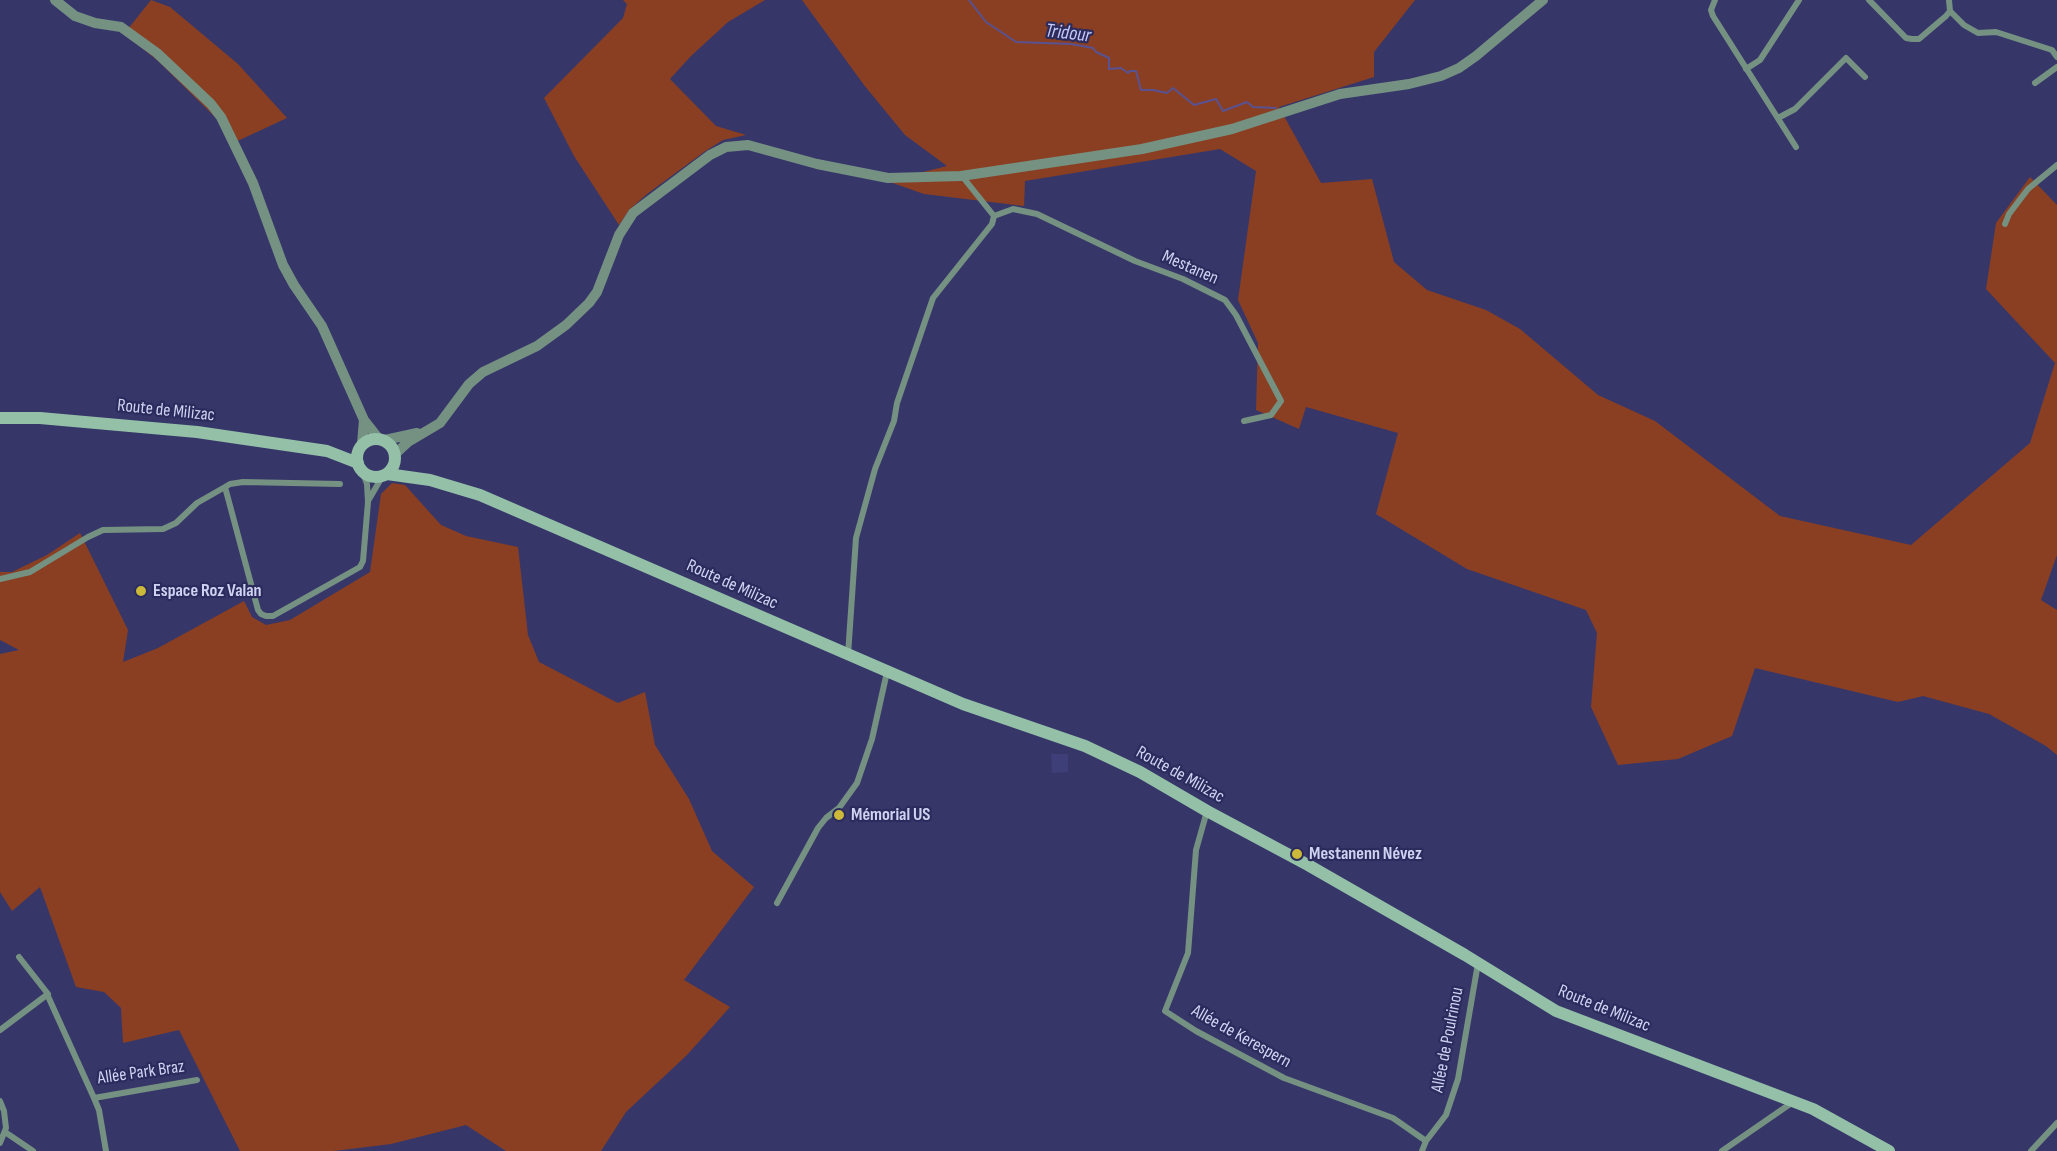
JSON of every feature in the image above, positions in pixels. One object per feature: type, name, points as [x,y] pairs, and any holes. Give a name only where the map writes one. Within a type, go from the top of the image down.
[{"type":"main road","name":"Route de Milizac","points":[[0,418],[40,418],[139,425],[327,451],[361,446]]},
{"type":"main road","points":[[372,439],[382,440],[391,446],[396,456],[395,466],[385,475],[372,477],[360,468],[357,454],[361,446],[372,439]]},
{"type":"main road","name":"Route de Milizac","points":[[327,451],[360,468]]},
{"type":"main road","name":"Route de Milizac","points":[[396,456],[407,468],[430,480]]},
{"type":"main road","name":"Route de Milizac","points":[[385,475],[430,480],[480,495],[963,704],[1084,746],[1140,772],[1308,865],[1480,964],[1556,1011],[1813,1109],[1889,1151]]},
{"type":"street","points":[[55,0],[75,16],[95,23],[121,27],[158,53],[211,104],[221,117],[253,183],[283,265],[322,326],[364,420],[382,440],[429,430]]},
{"type":"street","points":[[396,456],[408,442],[440,423],[469,384],[483,372],[537,346],[566,325],[597,292],[619,236],[633,213],[710,155],[726,147],[748,145],[817,164],[888,178],[961,176],[1142,149],[1232,129],[1340,94],[1409,84],[1441,76],[1459,68],[1476,56],[1543,0]]},
{"type":"street","points":[[1715,0],[1711,10],[1713,16],[1796,147]]},
{"type":"street","points":[[1746,69],[1760,60],[1798,0]]},
{"type":"street","points":[[1869,0],[1906,38],[1912,39],[1919,39],[1950,11]]},
{"type":"street","points":[[1948,0],[1950,11],[1964,25],[1978,33],[1996,32],[2052,50],[2057,57]]},
{"type":"street","points":[[1778,118],[1795,109],[1846,58],[1865,77]]},
{"type":"street","points":[[2035,83],[2057,67]]},
{"type":"street","points":[[2005,224],[2009,214],[2028,189],[2057,165]]},
{"type":"street","points":[[848,656],[856,538],[875,469],[894,421],[897,402],[933,298],[992,224],[994,216],[961,176]]},
{"type":"street","name":"Mestanen","points":[[994,216],[1013,209],[1037,214],[1135,261],[1184,279],[1225,300],[1236,315],[1281,401],[1271,415],[1244,421]]},
{"type":"street","points":[[361,446],[364,420]]},
{"type":"street","points":[[225,487],[258,610],[266,616],[273,616],[360,567],[363,561],[368,502],[367,484],[360,468]]},
{"type":"street","points":[[368,502],[385,475]]},
{"type":"street","points":[[0,579],[30,572],[103,530],[163,529],[176,523],[197,503],[225,487],[243,482],[340,484]]},
{"type":"street","points":[[777,903],[818,828],[839,808],[857,783],[872,739],[887,672]]},
{"type":"street","name":"Allée de Kerespern","points":[[1207,811],[1196,850],[1188,953],[1165,1011],[1284,1078],[1393,1118],[1426,1141]]},
{"type":"street","name":"Allée Park Braz","points":[[19,957],[47,994],[94,1098],[197,1080]]},
{"type":"street","name":"Allée de Poulrinou","points":[[1422,1151],[1426,1141],[1446,1115],[1458,1079],[1477,969],[1480,964]]},
{"type":"street","points":[[0,1030],[47,994]]},
{"type":"street","points":[[94,1098],[99,1110],[106,1151]]},
{"type":"street","points":[[0,1101],[6,1128],[0,1143]]},
{"type":"street","points":[[1722,1151],[1793,1102]]},
{"type":"street","points":[[2031,1151],[2057,1123]]},
{"type":"street","points":[[5,1132],[33,1151]]},
{"type":"shaded area","points":[[151,0],[170,7],[238,64],[287,118],[231,144],[217,119],[157,60],[124,34]]},
{"type":"shaded area","points":[[623,0],[765,0],[728,22],[670,79],[716,126],[746,135],[723,140],[704,152],[647,194],[629,210],[619,225],[574,156],[544,98],[623,18],[627,4]]},
{"type":"shaded area","points":[[802,0],[1415,0],[1374,52],[1374,77],[1279,107],[1321,183],[1372,179],[1394,262],[1427,290],[1486,310],[1520,329],[1598,395],[1655,421],[1780,516],[1911,545],[2030,443],[2055,363],[1986,289],[1996,223],[2030,177],[2057,205],[2057,555],[2041,600],[2057,610],[2057,755],[2046,746],[1989,714],[1923,696],[1898,702],[1755,668],[1732,736],[1678,759],[1618,765],[1591,707],[1597,633],[1586,610],[1467,569],[1376,514],[1398,433],[1306,407],[1299,429],[1256,410],[1258,343],[1238,300],[1256,171],[1220,149],[1025,181],[1024,206],[924,194],[887,181],[947,166],[905,135],[864,85]]},
{"type":"shaded area","points":[[392,483],[405,485],[441,525],[466,536],[518,547],[528,635],[539,662],[618,703],[645,692],[655,745],[689,799],[712,851],[754,887],[684,980],[730,1007],[687,1055],[626,1112],[601,1151],[506,1151],[466,1125],[391,1144],[334,1151],[240,1151],[179,1030],[123,1043],[121,1008],[104,992],[76,987],[40,887],[12,911],[0,892],[0,654],[19,650],[0,640],[0,572],[12,572],[47,555],[80,533],[128,630],[123,662],[158,648],[244,601],[252,617],[266,625],[290,620],[370,572],[381,494]]},
{"type":"shaded area","points":[[1051,754],[1068,754],[1068,772],[1052,773]]},
{"type":"waterway","name":"Tridour","points":[[969,0],[986,22],[1016,42],[1071,44],[1093,48],[1096,52],[1109,58],[1109,69],[1121,68],[1128,73],[1136,71],[1141,90],[1167,93],[1173,88],[1194,105],[1216,99],[1223,111],[1247,102],[1253,107],[1276,108]]},
{"type":"place","name":"Espace Roz Valan","points":[[141,591]]},
{"type":"place","name":"Mémorial US","points":[[839,815]]},
{"type":"place","name":"Mestanenn Névez","points":[[1297,854]]}]
